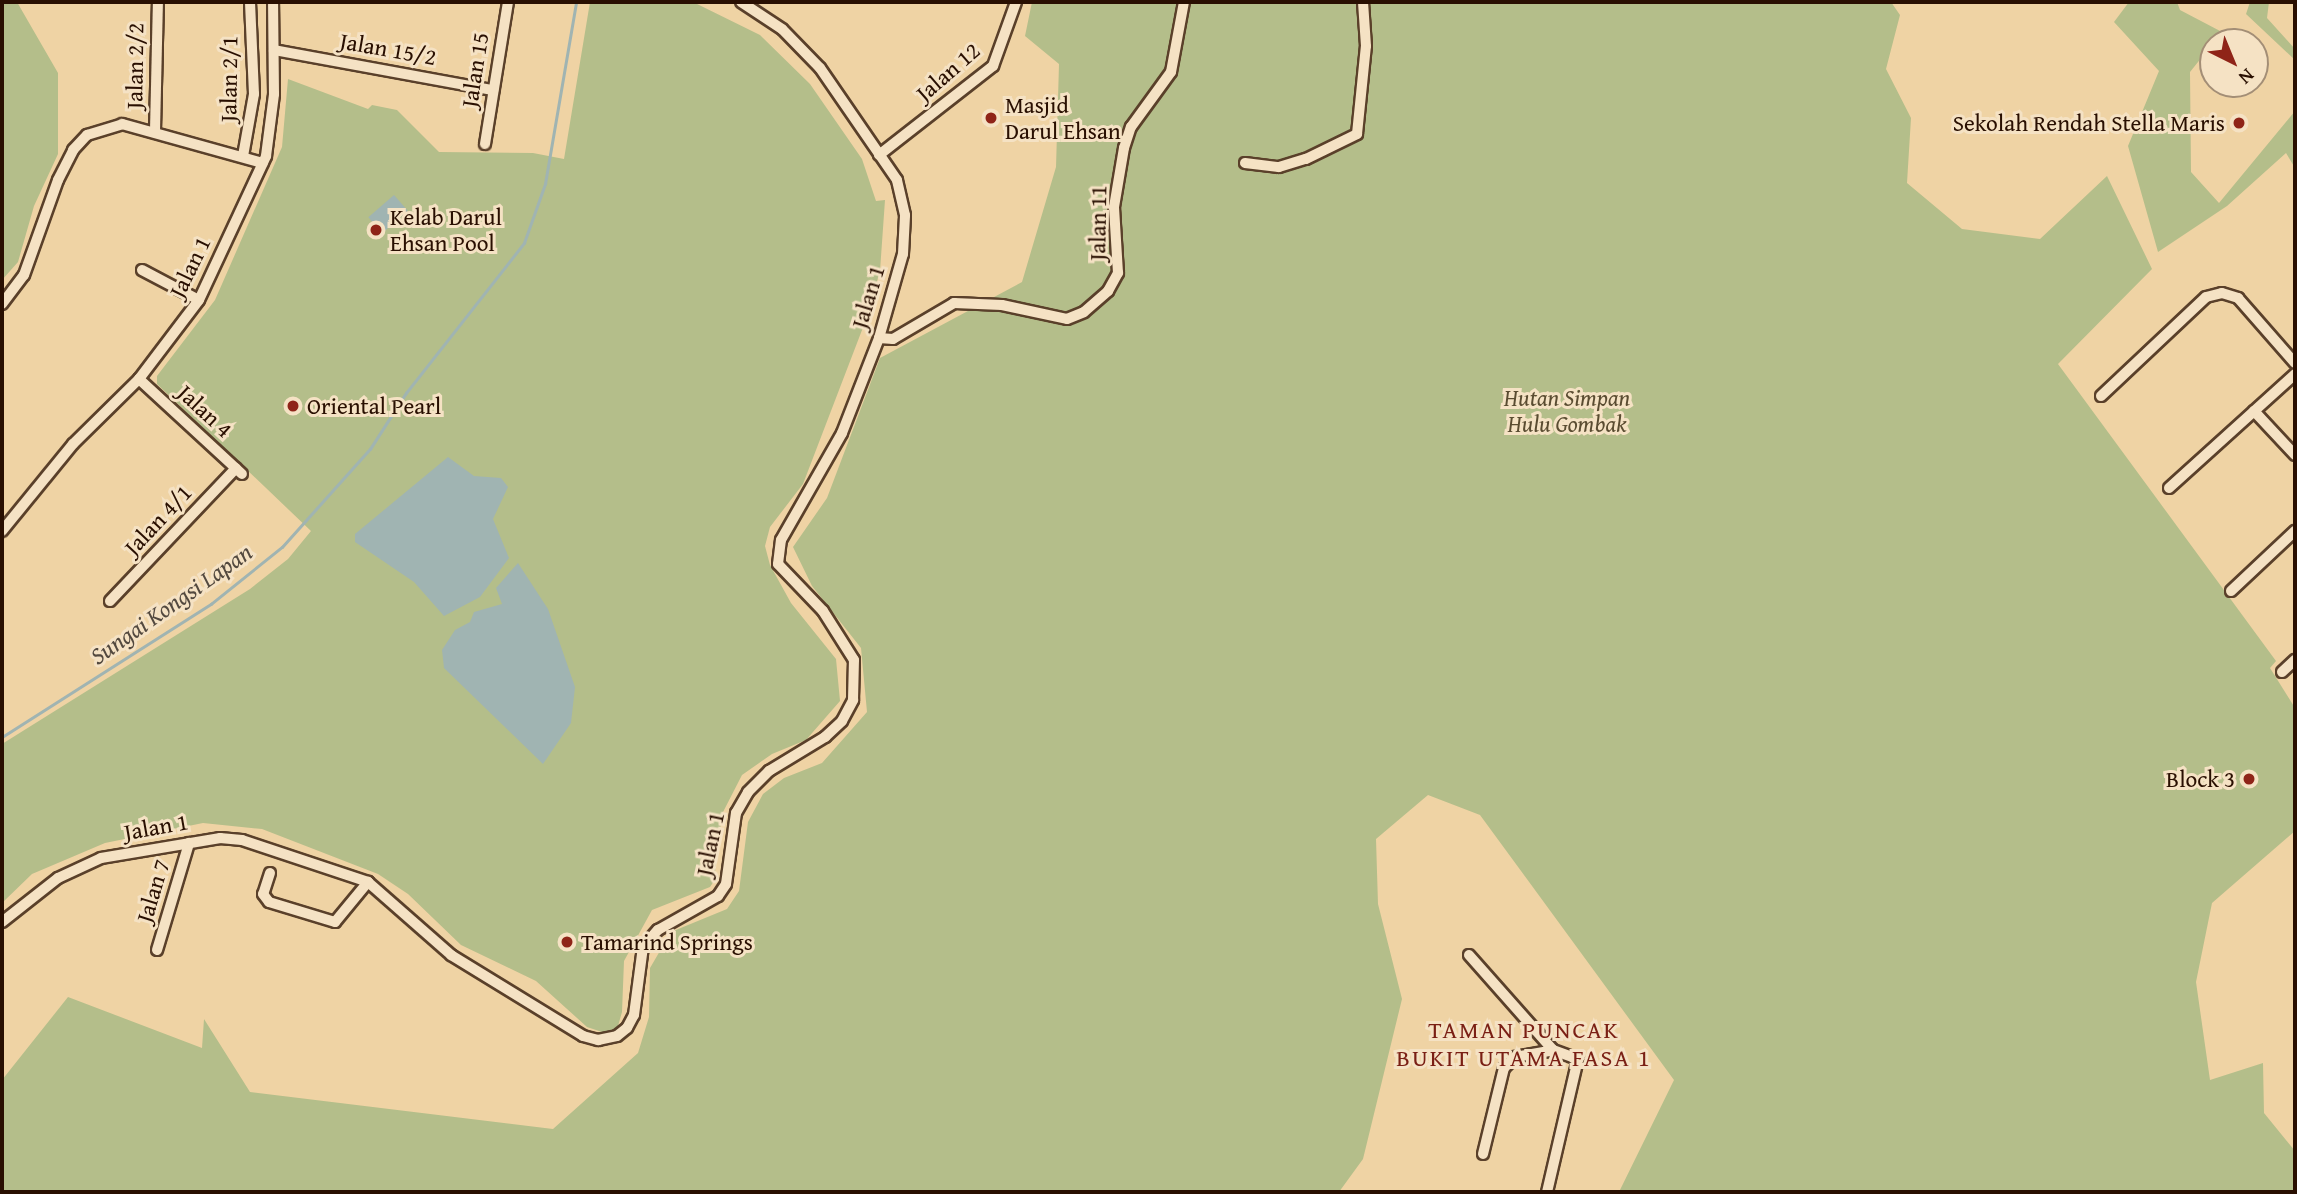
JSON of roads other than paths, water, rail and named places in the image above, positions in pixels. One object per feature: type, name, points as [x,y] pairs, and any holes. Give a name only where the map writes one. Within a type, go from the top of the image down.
[{"type":"street","name":"Jalan 2/2","points":[[155,131],[158,2]]},
{"type":"street","name":"Jalan 2/1","points":[[243,156],[254,94],[250,2]]},
{"type":"street","name":"Jalan 1","points":[[2,531],[73,444],[139,379],[199,300],[263,163],[273,109],[273,2]]},
{"type":"street","name":"Jalan 15","points":[[485,145],[508,2]]},
{"type":"street","name":"Jalan 1","points":[[2,922],[58,878],[102,858],[220,838],[243,840],[368,882],[451,955],[583,1036],[598,1040],[617,1036],[627,1028],[634,1015],[643,947],[658,930],[718,896],[726,884],[736,813],[748,792],[769,771],[825,737],[853,700],[854,660],[845,641],[778,564],[781,540],[842,433],[879,338],[903,254],[905,215],[897,180],[820,68],[782,29],[741,2]]},
{"type":"street","name":"Jalan 12","points":[[878,155],[993,66],[1016,2]]},
{"type":"street","name":"Jalan 11","points":[[879,338],[892,338],[954,303],[1002,305],[1067,319],[1084,312],[1108,291],[1118,273],[1114,207],[1124,148],[1131,127],[1171,72],[1184,2]]},
{"type":"street","points":[[1245,163],[1279,167],[1306,159],[1357,134],[1366,46],[1363,2]]},
{"type":"street","name":"Jalan 15/2","points":[[274,50],[493,90]]},
{"type":"street","points":[[2,304],[24,275],[73,150],[106,126],[122,124],[155,131],[263,163]]},
{"type":"street","points":[[142,270],[199,300]]},
{"type":"street","points":[[2101,396],[2206,297],[2222,293],[2238,298],[2295,363]]},
{"type":"street","points":[[2169,488],[2295,374]]},
{"type":"street","name":"Jalan 4","points":[[139,379],[239,471]]},
{"type":"street","points":[[2254,411],[2295,454]]},
{"type":"street","name":"Jalan 4/1","points":[[110,601],[239,471]]},
{"type":"street","points":[[2231,591],[2295,531]]},
{"type":"street","points":[[2282,672],[2295,660]]},
{"type":"street","name":"Jalan 7","points":[[157,950],[189,843]]},
{"type":"street","points":[[270,873],[263,894],[269,902],[335,922],[368,882]]},
{"type":"street","points":[[1469,955],[1553,1051]]},
{"type":"street","points":[[1483,1154],[1504,1068],[1515,1057],[1553,1051],[1578,1059],[1547,1192]]},
{"type":"waterway","name":"Sungai Kongsi Lapan","points":[[2,737],[211,604],[282,547],[370,449],[406,393],[524,243],[545,184],[576,2]]},
{"type":"place","name":"Masjid Darul Ehsan","points":[[991,118]]},
{"type":"place","name":"Sekolah Rendah Stella Maris","points":[[2239,123]]},
{"type":"place","name":"Kelab Darul Ehsan Pool","points":[[376,230]]},
{"type":"place","name":"Oriental Pearl","points":[[293,406]]},
{"type":"place","name":"Block 3","points":[[2249,779]]},
{"type":"place","name":"Tamarind Springs","points":[[567,942]]},
{"type":"district","name":"TAMAN PUNCAK BUKIT UTAMA FASA 1","points":[[1524,1044]]},
{"type":"park label","name":"Hutan Simpan Hulu Gombak","points":[[1567,411]]}]
